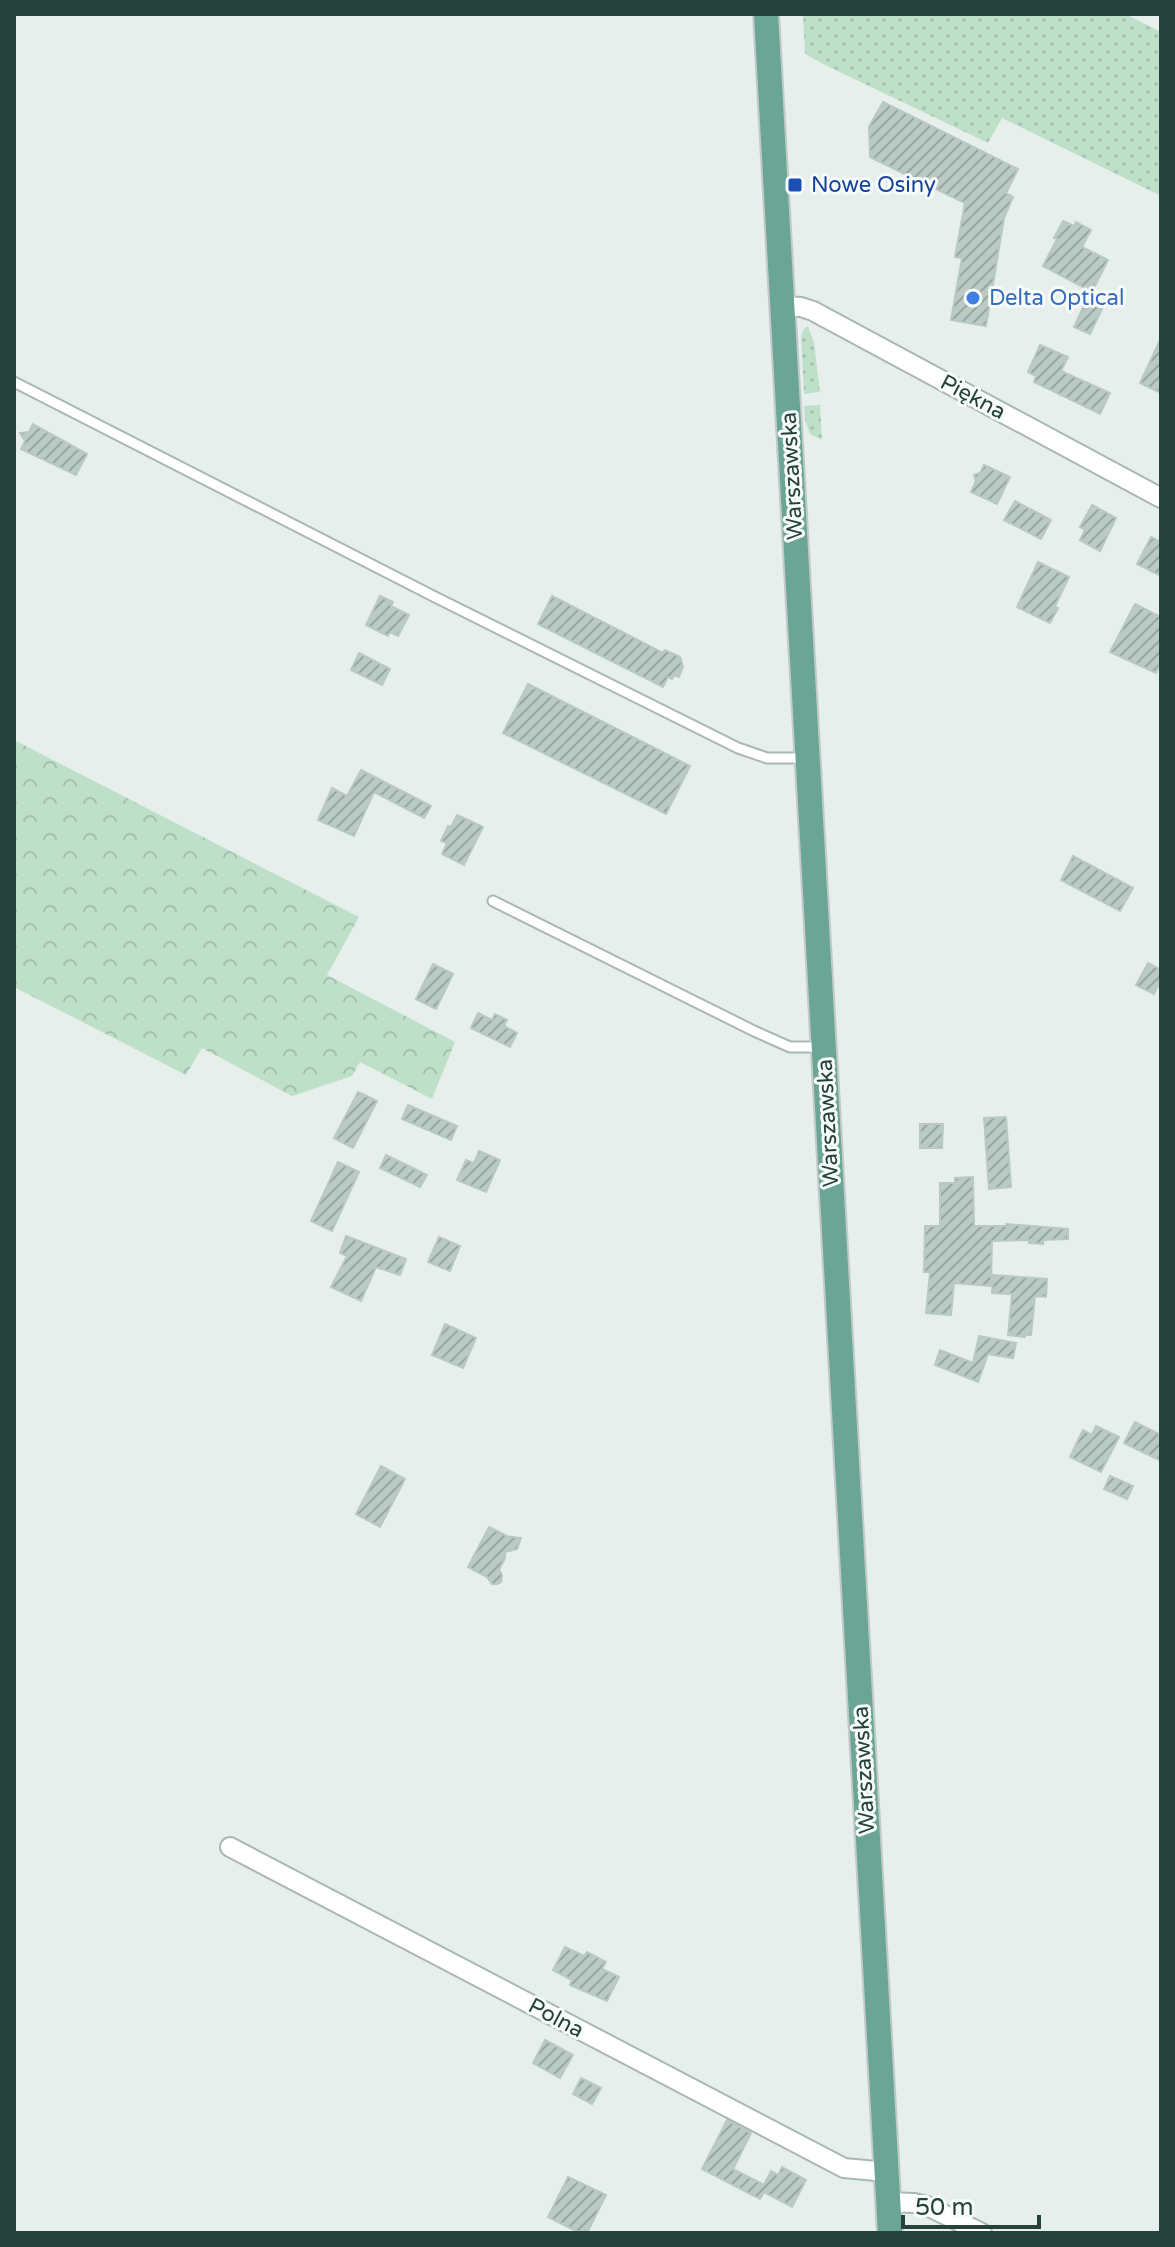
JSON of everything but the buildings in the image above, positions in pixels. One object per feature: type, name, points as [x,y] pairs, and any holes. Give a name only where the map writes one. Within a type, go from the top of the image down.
[{"type":"main road","name":"Warszawska","points":[[766,14],[890,2233]]},
{"type":"street","name":"Piękna","points":[[783,306],[813,311],[1161,498]]},
{"type":"street","name":"Polna","points":[[230,1847],[844,2168],[887,2172]]},
{"type":"street","points":[[888,2202],[927,2206],[982,2233]]},
{"type":"lane","points":[[14,382],[738,748],[767,758],[808,758]]},
{"type":"lane","points":[[493,901],[790,1047],[823,1047]]},
{"type":"green space","points":[[803,14],[1125,14],[1161,32],[1161,196],[1002,118],[988,143],[825,65],[805,54]]},
{"type":"green space","points":[[808,326],[814,343],[820,392],[804,394],[801,336]]},
{"type":"green space","points":[[820,405],[822,440],[810,434],[804,406]]},
{"type":"green space","points":[[14,740],[359,917],[327,975],[455,1042],[432,1099],[360,1062],[352,1076],[292,1096],[202,1048],[186,1075],[14,987]]},
{"type":"place","name":"Nowe Osiny","points":[[795,185]]},
{"type":"place","name":"Delta Optical","points":[[973,298]]}]
